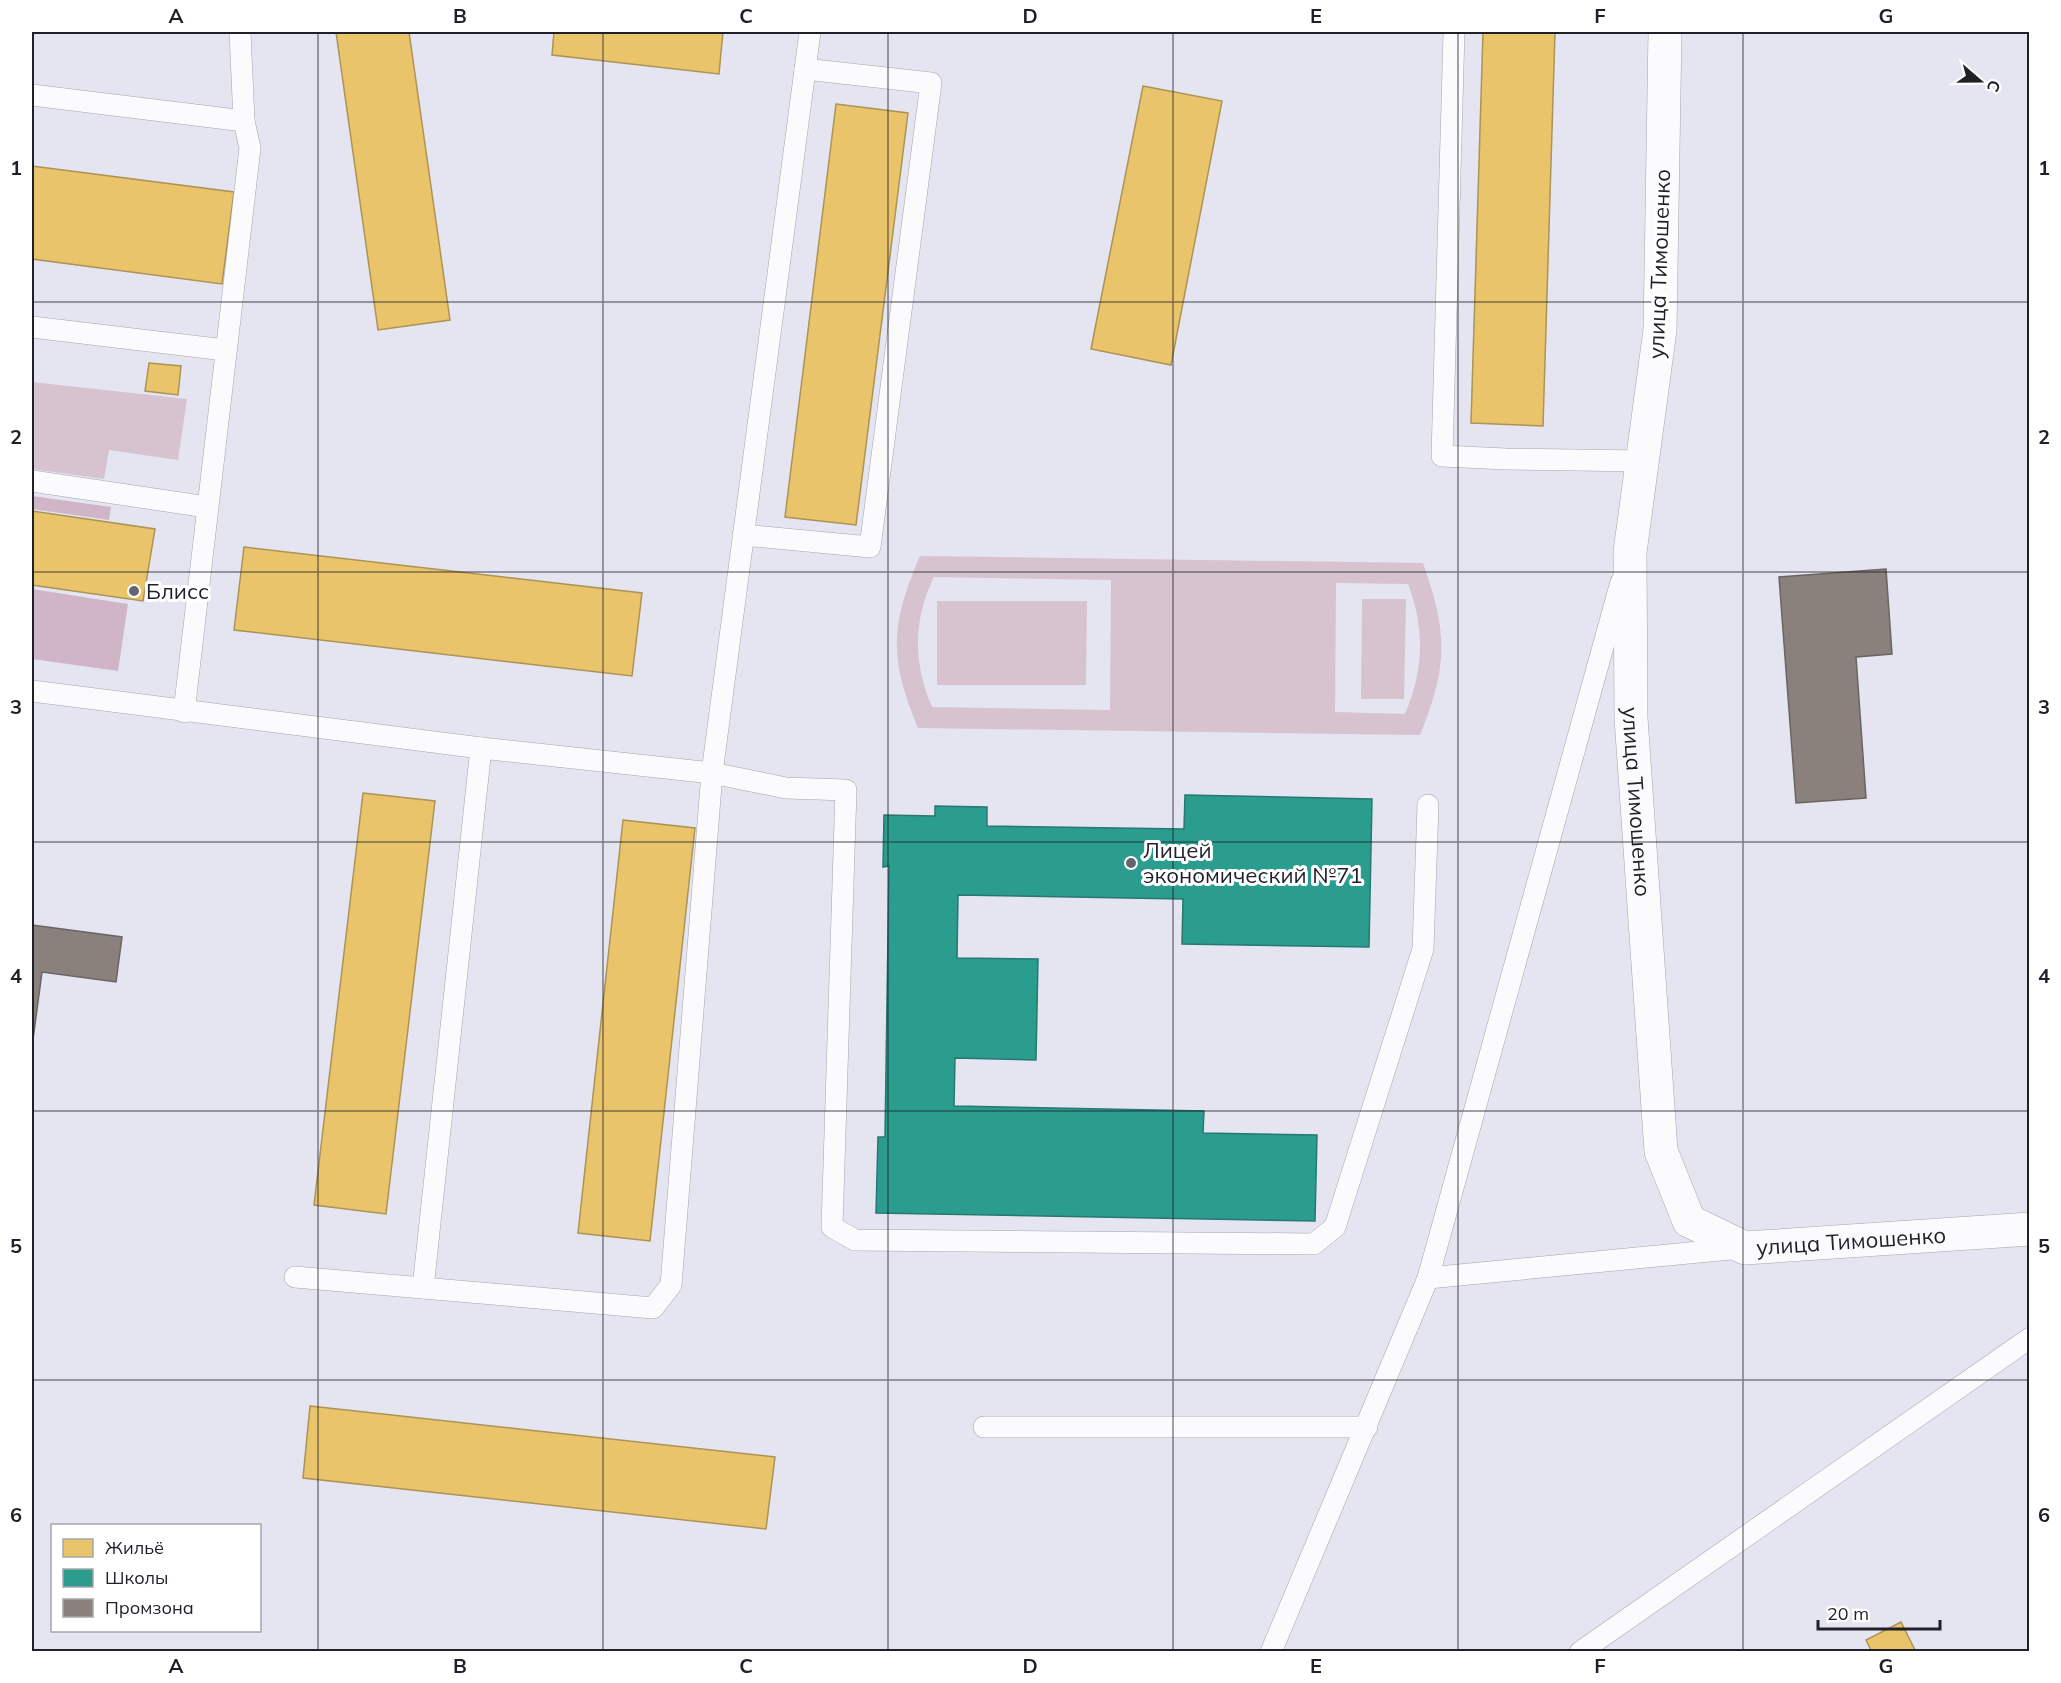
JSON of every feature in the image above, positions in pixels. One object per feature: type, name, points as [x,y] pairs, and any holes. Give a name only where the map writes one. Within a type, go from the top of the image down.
[{"type":"street","name":"улица Тимошенко","points":[[1665,32],[1660,330],[1630,552],[1631,718],[1661,1151],[1689,1221],[1745,1248],[2030,1229]]},
{"type":"lane","points":[[184,712],[250,148],[244,121],[240,32]]},
{"type":"lane","points":[[295,1276],[653,1308],[671,1285],[712,773],[810,32]]},
{"type":"lane","points":[[1454,32],[1442,456],[1643,461]]},
{"type":"lane","points":[[743,535],[870,547],[872,535],[931,83],[805,69]]},
{"type":"lane","points":[[32,95],[244,121]]},
{"type":"lane","points":[[32,327],[225,350]]},
{"type":"lane","points":[[32,481],[207,507]]},
{"type":"lane","points":[[1271,1652],[1428,1278],[1630,552]]},
{"type":"lane","points":[[32,691],[481,748],[712,773],[786,788],[846,790],[832,1227],[855,1240],[1314,1244],[1335,1227],[1423,949],[1428,805]]},
{"type":"lane","points":[[423,1288],[481,748]]},
{"type":"lane","points":[[1428,1278],[1745,1248]]},
{"type":"lane","points":[[1580,1652],[2030,1338]]},
{"type":"lane","points":[[984,1427],[1367,1427]]},
{"type":"shaded area","points":[[32,382],[187,399],[178,460],[109,450],[104,479],[32,469]]},
{"type":"shaded area","points":[[32,496],[111,507],[109,520],[32,509]]},
{"type":"shaded area","points":[[920,556],[1423,563],[1437,610],[1441,649],[1440,669],[1436,689],[1420,735],[918,728],[902,682],[898,661],[899,623],[910,580]],"holes":[[[934,577],[1111,580],[1110,710],[932,707],[921,674],[918,642],[922,609]],[[1336,583],[1408,584],[1420,633],[1420,649],[1416,681],[1405,714],[1335,712]]]},
{"type":"shaded area","points":[[32,589],[128,604],[118,671],[32,659]]},
{"type":"shaded area","points":[[1362,599],[1406,599],[1404,699],[1361,699]]},
{"type":"shaded area","points":[[937,601],[1087,601],[1086,685],[937,685]]},
{"type":"building: Жильё","points":[[336,32],[409,32],[450,320],[378,330]]},
{"type":"building: Жильё","points":[[554,32],[723,32],[719,74],[552,55]]},
{"type":"building: Жильё","points":[[1483,32],[1555,32],[1543,426],[1471,423]]},
{"type":"building: Жильё","points":[[1143,86],[1222,101],[1171,365],[1091,349]]},
{"type":"building: Жильё","points":[[836,104],[908,113],[856,525],[785,517]]},
{"type":"building: Жильё","points":[[32,166],[234,192],[222,284],[32,259]]},
{"type":"building: Жильё","points":[[149,363],[181,366],[178,395],[145,391]]},
{"type":"building: Жильё","points":[[32,511],[155,529],[143,601],[32,585]]},
{"type":"building: Жильё","points":[[244,547],[642,593],[632,676],[234,630]]},
{"type":"building: Жильё","points":[[363,793],[435,801],[386,1214],[314,1205]]},
{"type":"building: Жильё","points":[[623,820],[695,828],[650,1241],[578,1233]]},
{"type":"building: Жильё","points":[[310,1406],[775,1457],[766,1529],[303,1478]]},
{"type":"building: Жильё","points":[[1901,1622],[1916,1652],[1872,1652],[1866,1640]]},
{"type":"building: Школы","points":[[1185,795],[1372,799],[1369,947],[1182,944],[1183,899],[958,895],[957,958],[1038,959],[1036,1060],[955,1058],[954,1106],[1204,1111],[1203,1133],[1317,1135],[1315,1221],[876,1213],[878,1137],[885,1137],[889,866],[883,867],[884,815],[935,816],[935,806],[987,807],[987,826],[1184,829]]},
{"type":"building: Промзона","points":[[1886,569],[1892,654],[1856,657],[1866,798],[1796,803],[1779,577]]},
{"type":"building: Промзона","points":[[32,925],[122,937],[116,982],[42,972],[32,1047]]},
{"type":"place","name":"Блисс","points":[[134,591]]},
{"type":"place","name":"Лицей экономический №71","points":[[1131,863]]}]
